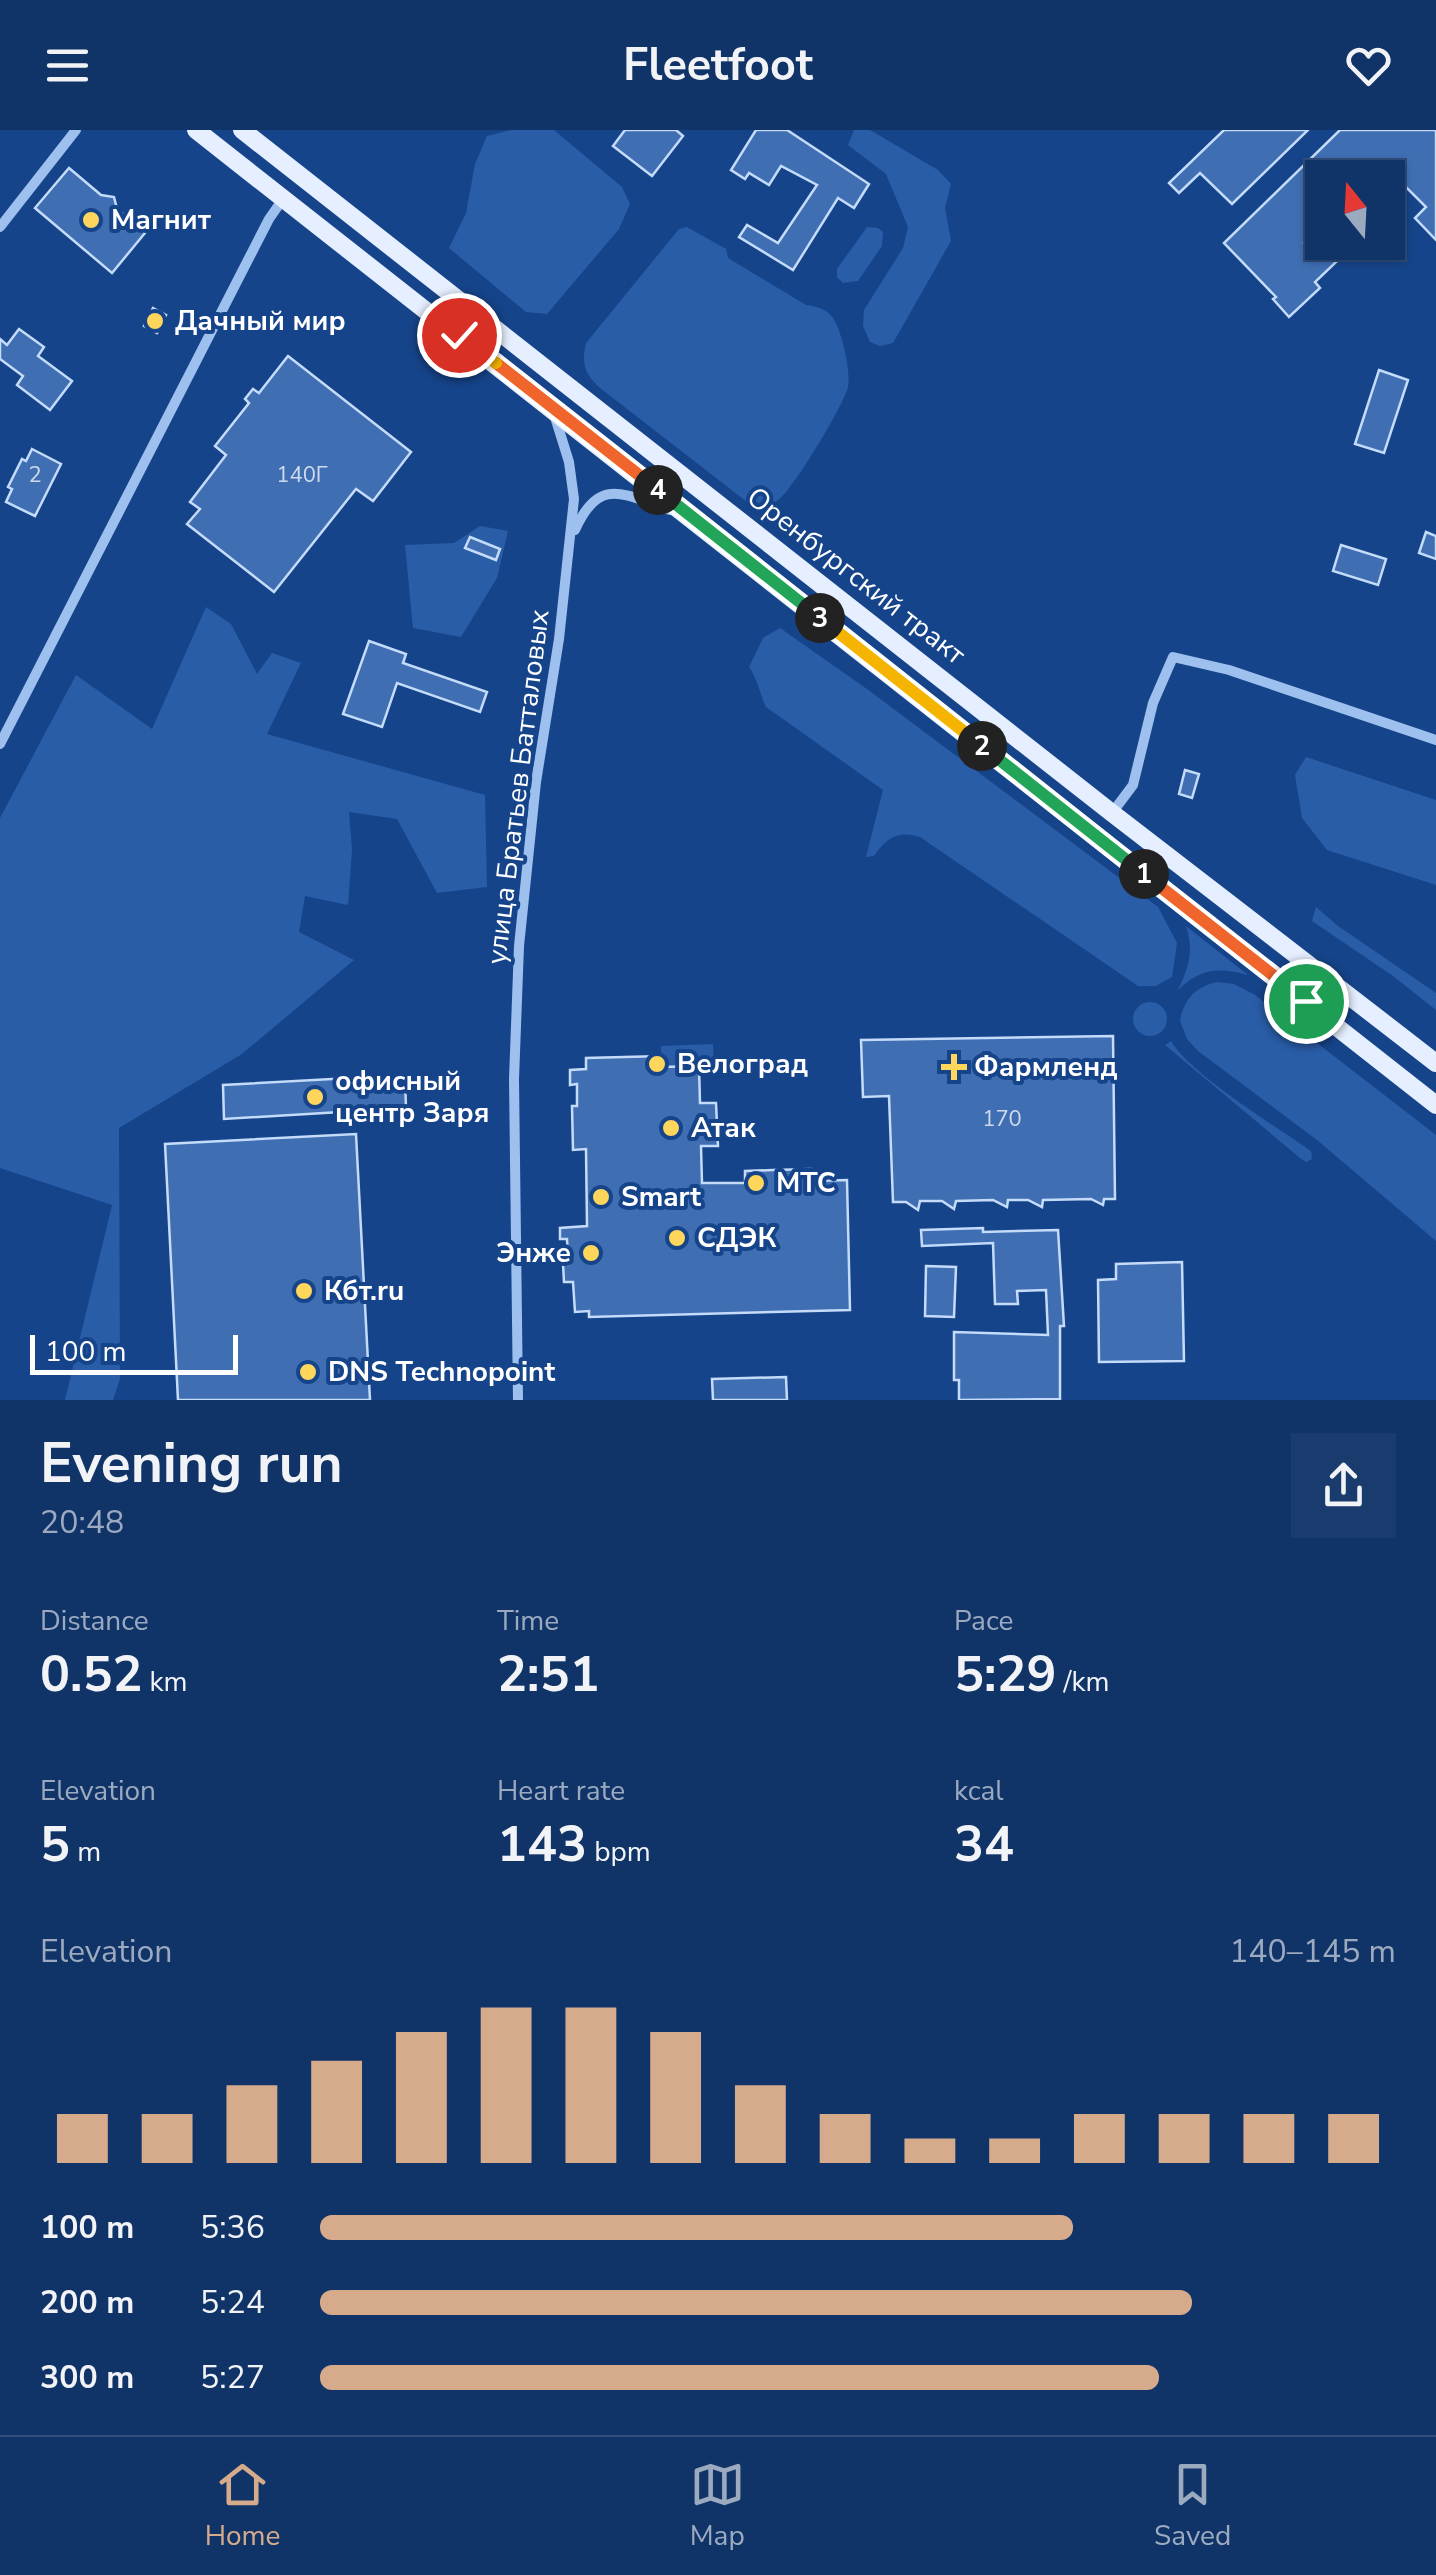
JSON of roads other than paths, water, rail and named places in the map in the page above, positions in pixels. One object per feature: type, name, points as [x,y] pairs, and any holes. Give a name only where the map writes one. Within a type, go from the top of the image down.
[{"type":"main road","name":"Оренбургский тракт","points":[[196,130],[1436,1105]]},
{"type":"main road","name":"Оренбургский тракт","points":[[242,130],[1112,814],[1436,1063]]},
{"type":"street","points":[[0,227],[76,130]]},
{"type":"street","points":[[0,744],[282,199]]},
{"type":"street","name":"улица Братьев Батталовых","points":[[518,1400],[514,1079],[518,946],[574,498],[569,462],[550,406]]},
{"type":"street","name":"улица Братьев Батталовых","points":[[570,540],[588,505],[606,493],[619,491],[690,516]]},
{"type":"street","points":[[1112,814],[1133,786],[1154,703],[1173,657],[1229,670],[1436,740]]},
{"type":"place","name":"Магнит","points":[[91,220]]},
{"type":"place","name":"Дачный мир","points":[[155,321]]},
{"type":"place","name":"Велоград","points":[[657,1064]]},
{"type":"place","name":"Фармленд","points":[[954,1067]]},
{"type":"place","name":"офисный центр Заря","points":[[315,1097]]},
{"type":"place","name":"Атак","points":[[671,1128]]},
{"type":"place","name":"МТС","points":[[756,1183]]},
{"type":"place","name":"Smart","points":[[601,1197]]},
{"type":"place","name":"СДЭК","points":[[677,1238]]},
{"type":"place","name":"Энже","points":[[591,1253]]},
{"type":"place","name":"Кбт.ru","points":[[304,1291]]},
{"type":"place","name":"DNS Technopoint","points":[[308,1372]]}]
